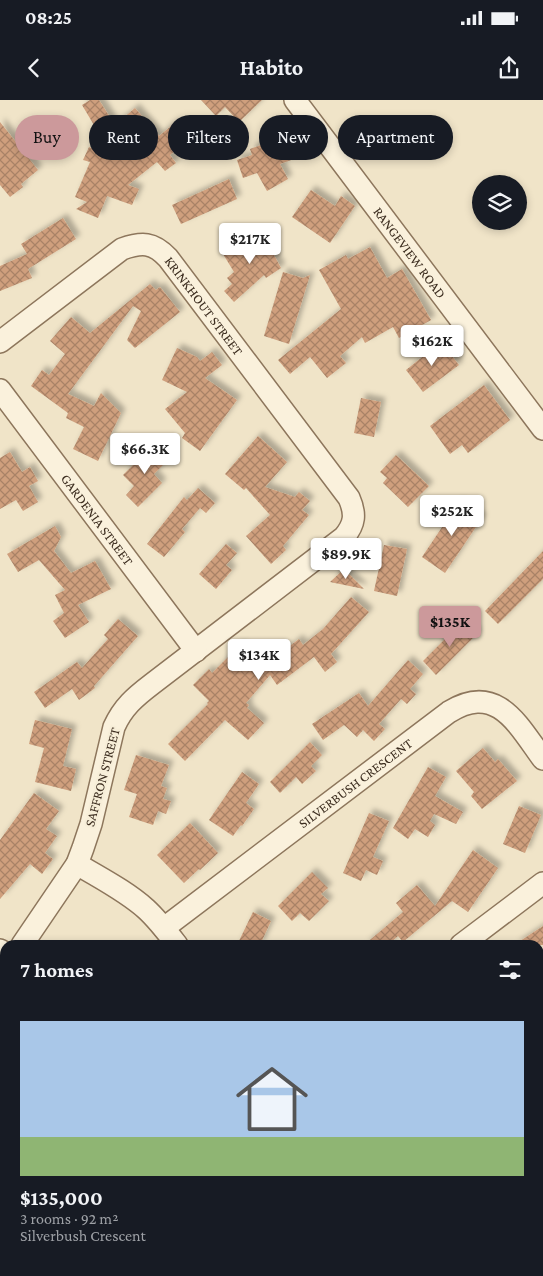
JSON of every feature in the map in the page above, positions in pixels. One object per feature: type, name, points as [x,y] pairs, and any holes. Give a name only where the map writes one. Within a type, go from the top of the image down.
[{"type":"street","name":"RANGEVIEW ROAD","points":[[295,100],[543,429]]},
{"type":"street","name":"KRINKHOUT STREET","points":[[0,342],[112,255],[130,246],[144,244],[155,248],[168,258],[349,498],[353,510],[353,522]]},
{"type":"street","name":"GARDENIA STREET","points":[[0,390],[196,651]]},
{"type":"street","name":"SAFFRON STREET","points":[[25,940],[77,864],[90,824],[118,717],[131,700],[344,537],[353,522]]},
{"type":"street","name":"SILVERBUSH CRESCENT","points":[[164,928],[460,705],[470,702],[481,702],[492,704],[503,710],[513,718],[543,759]]},
{"type":"street","points":[[77,864],[138,902],[173,940]]},
{"type":"street","points":[[468,940],[543,883]]},
{"type":"building","points":[[90,100],[99,100],[109,115],[89,115],[89,117],[82,105]]},
{"type":"building","points":[[201,100],[262,100],[246,115],[232,115],[225,107],[215,115]]},
{"type":"building","points":[[135,108],[141,115],[127,115]]},
{"type":"building","points":[[0,122],[15,141],[15,160],[30,160],[38,170],[21,184],[23,187],[10,197],[0,185]]},
{"type":"building","points":[[168,129],[168,160],[174,160],[176,163],[165,171],[157,162],[128,185],[139,189],[132,205],[107,196],[98,218],[76,209],[87,202],[75,197],[90,162],[83,160],[89,147],[89,160],[158,160],[158,135],[159,136]]},
{"type":"building","points":[[259,146],[259,160],[291,160],[280,164],[288,179],[267,191],[257,173],[243,178],[237,160],[249,160],[249,156],[252,155],[250,149]]},
{"type":"building","points":[[229,179],[237,199],[181,224],[172,205]]},
{"type":"building","points":[[311,190],[335,206],[341,196],[355,206],[330,243],[292,217]]},
{"type":"building","points":[[63,218],[76,239],[28,269],[32,278],[0,291],[0,266],[27,254],[21,244]]},
{"type":"building","points":[[262,233],[281,268],[266,278],[264,275],[234,302],[224,291],[232,284],[227,278],[234,272],[223,254]]},
{"type":"building","points":[[370,247],[387,278],[402,269],[431,320],[399,338],[393,327],[365,343],[362,337],[340,356],[346,363],[327,378],[310,357],[290,374],[278,360],[341,309],[319,270],[346,255],[348,259]]},
{"type":"building","points":[[283,272],[303,278],[310,275],[289,344],[264,336]]},
{"type":"building","points":[[150,284],[156,290],[160,287],[180,312],[135,348],[127,340],[141,311],[133,306],[68,394],[94,406],[101,393],[121,413],[98,461],[73,449],[84,427],[66,418],[68,413],[31,386],[42,370],[49,375],[65,354],[50,341],[71,317],[90,333]]},
{"type":"building","points":[[441,342],[459,365],[423,392],[406,370]]},
{"type":"building","points":[[177,348],[197,357],[200,361],[212,352],[222,365],[205,378],[237,400],[200,451],[182,438],[185,433],[165,409],[187,392],[162,380]]},
{"type":"building","points":[[484,385],[510,420],[468,453],[462,445],[450,454],[430,426]]},
{"type":"building","points":[[361,398],[381,402],[374,437],[354,433]]},
{"type":"building","points":[[258,436],[287,462],[265,487],[295,497],[299,492],[310,501],[302,510],[309,515],[283,546],[286,550],[271,564],[246,536],[270,515],[246,488],[244,490],[225,474]]},
{"type":"building","points":[[154,444],[169,459],[154,474],[162,483],[138,507],[126,495],[134,486],[123,475]]},
{"type":"building","points":[[10,452],[22,472],[30,467],[38,481],[29,486],[38,502],[23,511],[16,500],[0,509],[0,458]]},
{"type":"building","points":[[396,455],[429,486],[408,507],[383,483],[387,478],[380,472]]},
{"type":"building","points":[[198,488],[215,503],[206,513],[200,508],[182,529],[185,532],[164,557],[147,544],[184,497],[187,500]]},
{"type":"building","points":[[459,502],[482,518],[445,573],[422,557]]},
{"type":"building","points":[[55,526],[61,537],[54,551],[71,573],[95,561],[111,589],[78,605],[89,622],[65,638],[53,621],[64,613],[55,595],[65,590],[39,560],[18,572],[7,554]]},
{"type":"building","points":[[226,544],[237,553],[226,565],[232,570],[216,589],[199,574]]},
{"type":"building","points":[[384,545],[407,549],[397,596],[374,591]]},
{"type":"building","points":[[543,551],[543,579],[498,624],[485,611]]},
{"type":"building","points":[[344,569],[364,589],[330,582]]},
{"type":"building","points":[[351,597],[369,612],[331,654],[337,662],[325,672],[314,657],[277,685],[270,675],[246,703],[249,705],[247,708],[264,723],[248,740],[225,720],[185,761],[168,744],[208,704],[209,701],[193,685],[209,669],[212,673],[240,645],[266,670],[263,666],[299,639],[303,645],[323,629]]},
{"type":"building","points":[[118,619],[138,636],[94,686],[95,688],[79,700],[72,689],[45,708],[34,692],[77,662],[82,668],[108,639],[104,635]]},
{"type":"building","points":[[464,620],[477,634],[436,675],[423,661]]},
{"type":"building","points":[[408,660],[423,674],[410,689],[416,694],[407,704],[401,699],[379,724],[385,729],[374,741],[363,730],[357,737],[344,725],[323,740],[312,724],[359,693],[368,706]]},
{"type":"building","points":[[35,720],[72,729],[63,766],[76,769],[71,791],[35,782],[44,748],[29,744]]},
{"type":"building","points":[[310,742],[322,755],[311,766],[316,771],[302,784],[296,777],[280,793],[270,782]]},
{"type":"building","points":[[483,748],[495,762],[498,759],[517,781],[482,809],[471,796],[474,792],[456,771]]},
{"type":"building","points":[[136,755],[169,765],[161,786],[167,788],[163,799],[171,801],[166,814],[158,811],[153,825],[129,817],[137,794],[124,790]]},
{"type":"building","points":[[428,767],[446,777],[435,796],[463,812],[456,824],[434,814],[430,821],[435,825],[428,837],[415,829],[408,839],[393,828]]},
{"type":"building","points":[[242,772],[259,784],[246,803],[254,809],[233,836],[209,820]]},
{"type":"building","points":[[34,793],[59,811],[46,829],[57,836],[45,853],[53,859],[42,874],[30,864],[0,899],[0,840]]},
{"type":"building","points":[[519,806],[541,815],[525,853],[503,844]]},
{"type":"building","points":[[369,813],[389,821],[373,857],[383,861],[377,875],[366,870],[361,881],[343,873]]},
{"type":"building","points":[[190,823],[218,853],[184,883],[157,855]]},
{"type":"building","points":[[473,850],[498,868],[468,912],[452,901],[405,940],[401,940],[398,936],[394,940],[370,940],[403,912],[396,903],[417,885],[435,906]]},
{"type":"building","points":[[312,872],[328,888],[321,894],[329,901],[309,921],[300,913],[292,921],[278,906]]},
{"type":"building","points":[[253,912],[271,921],[262,940],[239,940]]},
{"type":"building","points":[[543,926],[543,940],[522,940]]}]
